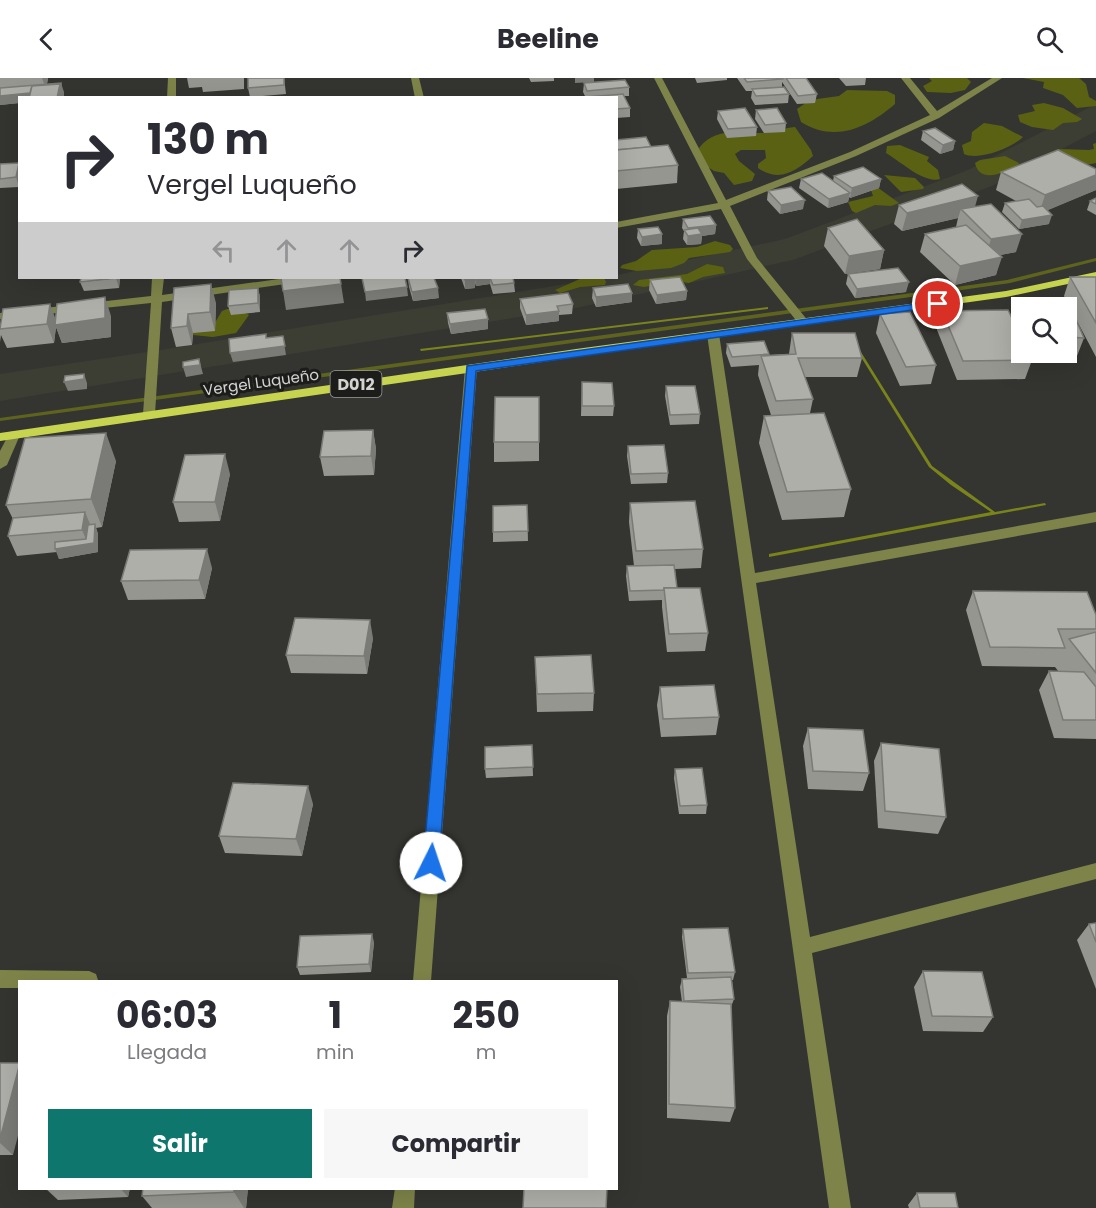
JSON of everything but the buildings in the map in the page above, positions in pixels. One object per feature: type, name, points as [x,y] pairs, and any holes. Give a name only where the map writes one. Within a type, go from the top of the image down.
[{"type":"main road","name":"Vergel Luqueño","points":[[7,436],[471,368],[1006,294],[1096,275]]},
{"type":"street","points":[[171,96],[172,78]]},
{"type":"street","points":[[415,78],[420,96]]},
{"type":"street","points":[[658,78],[752,259],[803,322]]},
{"type":"street","points":[[905,78],[936,116]]},
{"type":"street","points":[[618,225],[723,205],[853,154],[936,116],[998,78]]},
{"type":"street","points":[[149,414],[158,279]]},
{"type":"street","points":[[0,316],[157,299],[299,279]]},
{"type":"street","points":[[713,334],[840,1208]]},
{"type":"street","points":[[422,980],[471,368]]},
{"type":"street","points":[[0,465],[7,436]]},
{"type":"street","points":[[748,579],[1096,517]]},
{"type":"street","points":[[802,947],[1096,872]]},
{"type":"street","points":[[0,979],[89,980]]},
{"type":"street","points":[[404,1208],[405,1190]]},
{"type":"shaded area","points":[[929,78],[967,78],[971,82],[965,90],[951,93],[927,92],[923,86],[932,81]]},
{"type":"shaded area","points":[[1023,78],[1079,78],[1086,84],[1089,97],[1096,101],[1096,106],[1077,108],[1063,95],[1043,88],[1044,82]]},
{"type":"shaded area","points":[[847,90],[887,91],[895,95],[895,104],[873,120],[850,130],[826,131],[801,122],[797,109],[810,100],[839,96]]},
{"type":"shaded area","points":[[1044,103],[1063,108],[1082,119],[1077,122],[1063,123],[1053,130],[1032,127],[1020,122],[1018,115],[1035,111],[1032,105]]},
{"type":"shaded area","points":[[1096,104],[1096,131],[992,186],[793,260],[581,307],[0,401],[0,374],[597,279],[618,279],[618,275],[785,239],[968,170]]},
{"type":"shaded area","points":[[984,123],[1002,126],[1023,137],[1011,145],[986,155],[964,154],[962,145],[971,141],[972,132]]},
{"type":"shaded area","points":[[795,127],[813,156],[794,170],[781,175],[773,175],[758,168],[758,164],[766,158],[765,150],[741,150],[735,154],[739,161],[755,174],[752,181],[734,185],[724,173],[714,171],[705,165],[699,148],[705,141],[720,134],[766,133]]},
{"type":"shaded area","points":[[1096,143],[1096,163],[1086,165],[1049,153],[1058,149],[1094,149],[1093,144]]},
{"type":"shaded area","points":[[900,145],[929,157],[927,161],[938,170],[940,179],[934,180],[920,175],[886,153],[887,146]]},
{"type":"shaded area","points":[[1005,156],[1019,163],[1018,165],[1000,173],[987,175],[978,170],[975,163],[980,160]]},
{"type":"shaded area","points":[[884,175],[915,178],[924,187],[901,192]]},
{"type":"shaded area","points":[[877,187],[899,203],[891,206],[875,205],[856,213],[852,211],[848,202],[873,196],[871,190]]},
{"type":"shaded area","points":[[715,241],[730,245],[733,249],[730,252],[689,258],[684,263],[671,268],[637,271],[620,268],[652,250],[697,247]]},
{"type":"shaded area","points":[[1096,258],[1096,261],[1010,283],[0,421],[0,418],[128,400],[1007,280]]},
{"type":"shaded area","points":[[707,264],[723,267],[725,273],[703,277],[689,283],[678,281],[644,287],[633,285],[639,280],[687,274]]},
{"type":"shaded area","points":[[580,279],[604,279],[606,282],[605,285],[580,287],[560,293],[555,290]]},
{"type":"shaded area","points":[[768,307],[768,309],[421,351],[420,349]]},
{"type":"shaded area","points":[[239,309],[249,315],[236,333],[213,337],[193,335],[191,332],[216,321],[222,311]]},
{"type":"shaded area","points":[[848,336],[851,336],[932,466],[995,512],[1045,503],[1046,505],[769,557],[769,554],[991,512],[929,467]]},
{"type":"route","points":[[431,863],[471,368],[938,304]]}]
